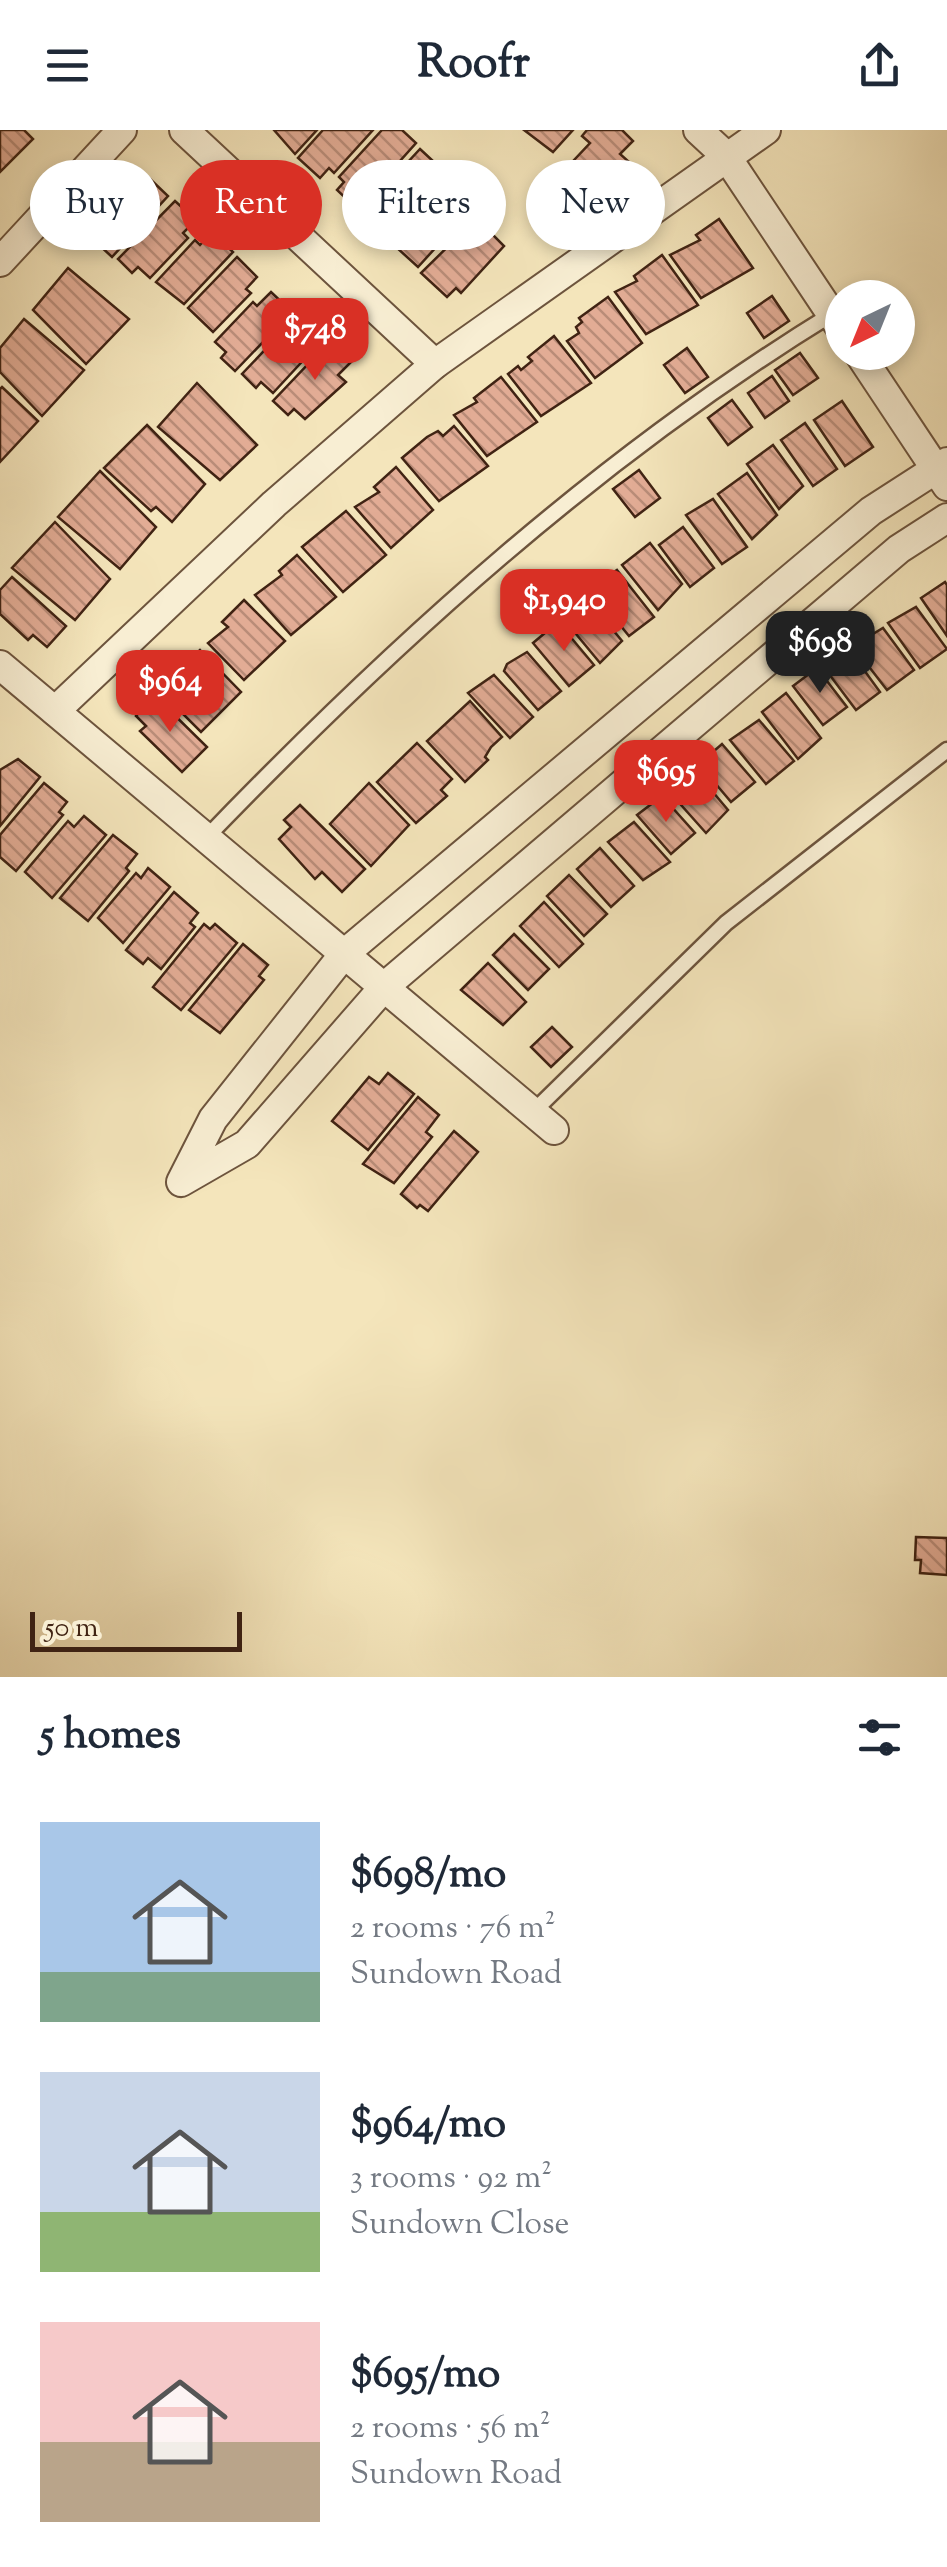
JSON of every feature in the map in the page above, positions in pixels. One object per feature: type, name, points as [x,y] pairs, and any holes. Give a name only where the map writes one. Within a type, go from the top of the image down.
[{"type":"street","points":[[0,262],[122,130]]},
{"type":"street","points":[[184,130],[434,364]]},
{"type":"street","points":[[698,130],[726,156],[825,304]]},
{"type":"street","points":[[55,711],[274,504],[434,364],[766,130]]},
{"type":"street","points":[[871,370],[943,473],[870,511],[364,971],[213,1119],[182,1182],[247,1144],[364,971],[898,549],[947,518]]},
{"type":"street","points":[[0,665],[544,1121]]},
{"type":"lane","points":[[206,838],[329,710],[472,580],[683,414],[825,329]]},
{"type":"lane","points":[[544,1121],[726,924],[947,750]]},
{"type":"building","points":[[0,130],[24,130],[33,139],[0,172]]},
{"type":"building","points":[[274,130],[317,130],[295,154]]},
{"type":"building","points":[[323,130],[373,130],[334,173],[329,168],[322,176],[322,160],[298,158]]},
{"type":"building","points":[[382,130],[402,130],[416,143],[401,160],[355,160]]},
{"type":"building","points":[[524,130],[573,130],[553,152]]},
{"type":"building","points":[[587,130],[622,130],[633,141],[620,154],[627,160],[574,160],[590,143],[582,136]]},
{"type":"building","points":[[420,149],[432,160],[410,160]]},
{"type":"building","points":[[160,188],[168,196],[160,205]]},
{"type":"building","points":[[175,201],[180,206],[180,246],[150,278],[138,267],[132,273],[118,259],[127,250],[160,250],[160,216]]},
{"type":"building","points":[[719,219],[753,268],[701,298],[670,255],[700,240],[696,235]]},
{"type":"building","points":[[186,250],[233,252],[184,304],[156,282]]},
{"type":"building","points":[[399,250],[433,250],[418,267]]},
{"type":"building","points":[[444,250],[500,250],[461,293],[456,288],[447,297],[421,273]]},
{"type":"building","points":[[662,255],[698,305],[646,334],[615,292],[637,281],[634,276]]},
{"type":"building","points":[[237,257],[257,277],[246,289],[251,293],[213,332],[188,308]]},
{"type":"building","points":[[68,268],[129,319],[86,364],[33,310]]},
{"type":"building","points":[[271,292],[292,312],[235,371],[221,358],[226,352],[215,342],[253,302],[257,306]]},
{"type":"building","points":[[772,296],[789,321],[764,338],[747,313]]},
{"type":"building","points":[[608,297],[642,343],[595,378],[567,341],[579,333],[579,318]]},
{"type":"building","points":[[298,315],[319,334],[306,348],[311,352],[273,393],[261,382],[256,388],[242,374]]},
{"type":"building","points":[[24,319],[84,370],[42,416],[0,372],[0,348]]},
{"type":"building","points":[[554,336],[591,383],[541,416],[508,374],[532,361],[528,357]]},
{"type":"building","points":[[330,341],[352,361],[338,375],[346,382],[305,419],[294,409],[288,415],[273,401]]},
{"type":"building","points":[[687,348],[708,377],[685,393],[664,365]]},
{"type":"building","points":[[800,353],[818,378],[793,395],[775,370]]},
{"type":"building","points":[[772,376],[789,401],[765,418],[748,393]]},
{"type":"building","points":[[501,377],[537,422],[487,456],[454,415],[477,402],[474,398]]},
{"type":"building","points":[[197,383],[257,445],[220,480],[158,427]]},
{"type":"building","points":[[0,389],[38,421],[0,462]]},
{"type":"building","points":[[732,400],[752,427],[728,445],[708,418]]},
{"type":"building","points":[[842,401],[873,447],[845,466],[814,420]]},
{"type":"building","points":[[805,423],[837,469],[813,486],[781,440]]},
{"type":"building","points":[[147,425],[205,484],[172,522],[156,507],[151,511],[104,468]]},
{"type":"building","points":[[454,426],[488,466],[439,501],[402,458],[427,437],[438,431],[443,436]]},
{"type":"building","points":[[773,445],[803,486],[779,509],[747,464]]},
{"type":"building","points":[[396,467],[433,510],[391,548],[355,507],[379,492],[374,487]]},
{"type":"building","points":[[639,470],[660,498],[635,517],[613,489]]},
{"type":"building","points":[[100,471],[156,527],[120,569],[58,517]]},
{"type":"building","points":[[747,473],[777,515],[752,539],[718,494]]},
{"type":"building","points":[[713,499],[747,547],[722,564],[686,515]]},
{"type":"building","points":[[346,511],[386,555],[343,592],[302,547]]},
{"type":"building","points":[[55,522],[110,579],[75,620],[12,568]]},
{"type":"building","points":[[683,527],[714,568],[690,587],[659,545]]},
{"type":"building","points":[[650,543],[682,584],[658,610],[622,565]]},
{"type":"building","points":[[297,555],[336,597],[291,635],[255,595],[282,575],[279,571]]},
{"type":"building","points":[[617,570],[654,617],[629,636],[590,588]]},
{"type":"building","points":[[12,577],[66,626],[47,647],[33,635],[28,640],[0,614],[0,590]]},
{"type":"building","points":[[945,582],[947,585],[947,636],[921,598]]},
{"type":"building","points":[[244,600],[285,641],[244,680],[208,643],[228,627],[222,622]]},
{"type":"building","points":[[590,602],[622,641],[600,663],[567,623]]},
{"type":"building","points":[[916,607],[947,649],[920,668],[888,623]]},
{"type":"building","points":[[558,622],[594,665],[569,686],[533,643]]},
{"type":"building","points":[[883,628],[914,670],[887,690],[853,646]]},
{"type":"building","points":[[848,648],[880,692],[856,710],[823,666]]},
{"type":"building","points":[[200,650],[241,692],[201,732],[158,689]]},
{"type":"building","points":[[527,652],[561,691],[538,710],[504,671],[507,664]]},
{"type":"building","points":[[817,668],[847,707],[823,725],[793,686]]},
{"type":"building","points":[[494,675],[533,717],[510,738],[468,693]]},
{"type":"building","points":[[786,693],[821,738],[798,759],[762,712]]},
{"type":"building","points":[[155,696],[207,747],[182,772],[140,731],[146,726],[136,716]]},
{"type":"building","points":[[470,701],[502,737],[491,747],[485,757],[488,760],[465,782],[427,741]]},
{"type":"building","points":[[759,720],[794,761],[766,784],[730,740]]},
{"type":"building","points":[[417,743],[452,779],[441,790],[447,796],[416,823],[377,782]]},
{"type":"building","points":[[722,744],[755,782],[731,802],[699,764]]},
{"type":"building","points":[[18,759],[40,777],[0,826],[0,770]]},
{"type":"building","points":[[691,766],[728,810],[706,833],[666,788]]},
{"type":"building","points":[[44,783],[67,802],[59,812],[63,815],[16,871],[0,857],[0,835]]},
{"type":"building","points":[[369,783],[409,825],[371,866],[330,824]]},
{"type":"building","points":[[662,796],[695,833],[671,854],[637,815]]},
{"type":"building","points":[[300,805],[365,869],[342,892],[322,872],[315,879],[279,839],[291,827],[284,820]]},
{"type":"building","points":[[84,816],[106,835],[52,898],[25,872],[68,821],[74,827]]},
{"type":"building","points":[[634,822],[670,862],[643,880],[608,842]]},
{"type":"building","points":[[113,835],[137,854],[126,868],[129,871],[88,921],[60,898]]},
{"type":"building","points":[[600,848],[634,886],[611,907],[577,869]]},
{"type":"building","points":[[148,868],[170,887],[123,943],[98,918],[136,873],[141,878]]},
{"type":"building","points":[[569,875],[607,914],[584,936],[547,896]]},
{"type":"building","points":[[174,892],[198,913],[190,923],[195,927],[161,969],[148,958],[143,964],[126,950]]},
{"type":"building","points":[[544,902],[583,944],[559,967],[520,926]]},
{"type":"building","points":[[204,924],[210,929],[215,924],[237,943],[181,1010],[153,987]]},
{"type":"building","points":[[514,934],[549,969],[528,990],[493,955]]},
{"type":"building","points":[[243,944],[268,965],[259,976],[264,980],[220,1033],[189,1010]]},
{"type":"building","points":[[488,963],[526,1002],[503,1025],[461,990]]},
{"type":"building","points":[[552,1027],[572,1047],[551,1067],[531,1047]]},
{"type":"building","points":[[388,1073],[414,1094],[368,1150],[332,1121],[369,1077],[379,1084]]},
{"type":"building","points":[[418,1097],[439,1115],[426,1132],[432,1137],[394,1183],[363,1164]]},
{"type":"building","points":[[454,1131],[478,1152],[428,1211],[420,1205],[417,1208],[401,1194]]},
{"type":"building","points":[[916,1537],[947,1538],[947,1575],[920,1573],[921,1560],[915,1560]]}]
